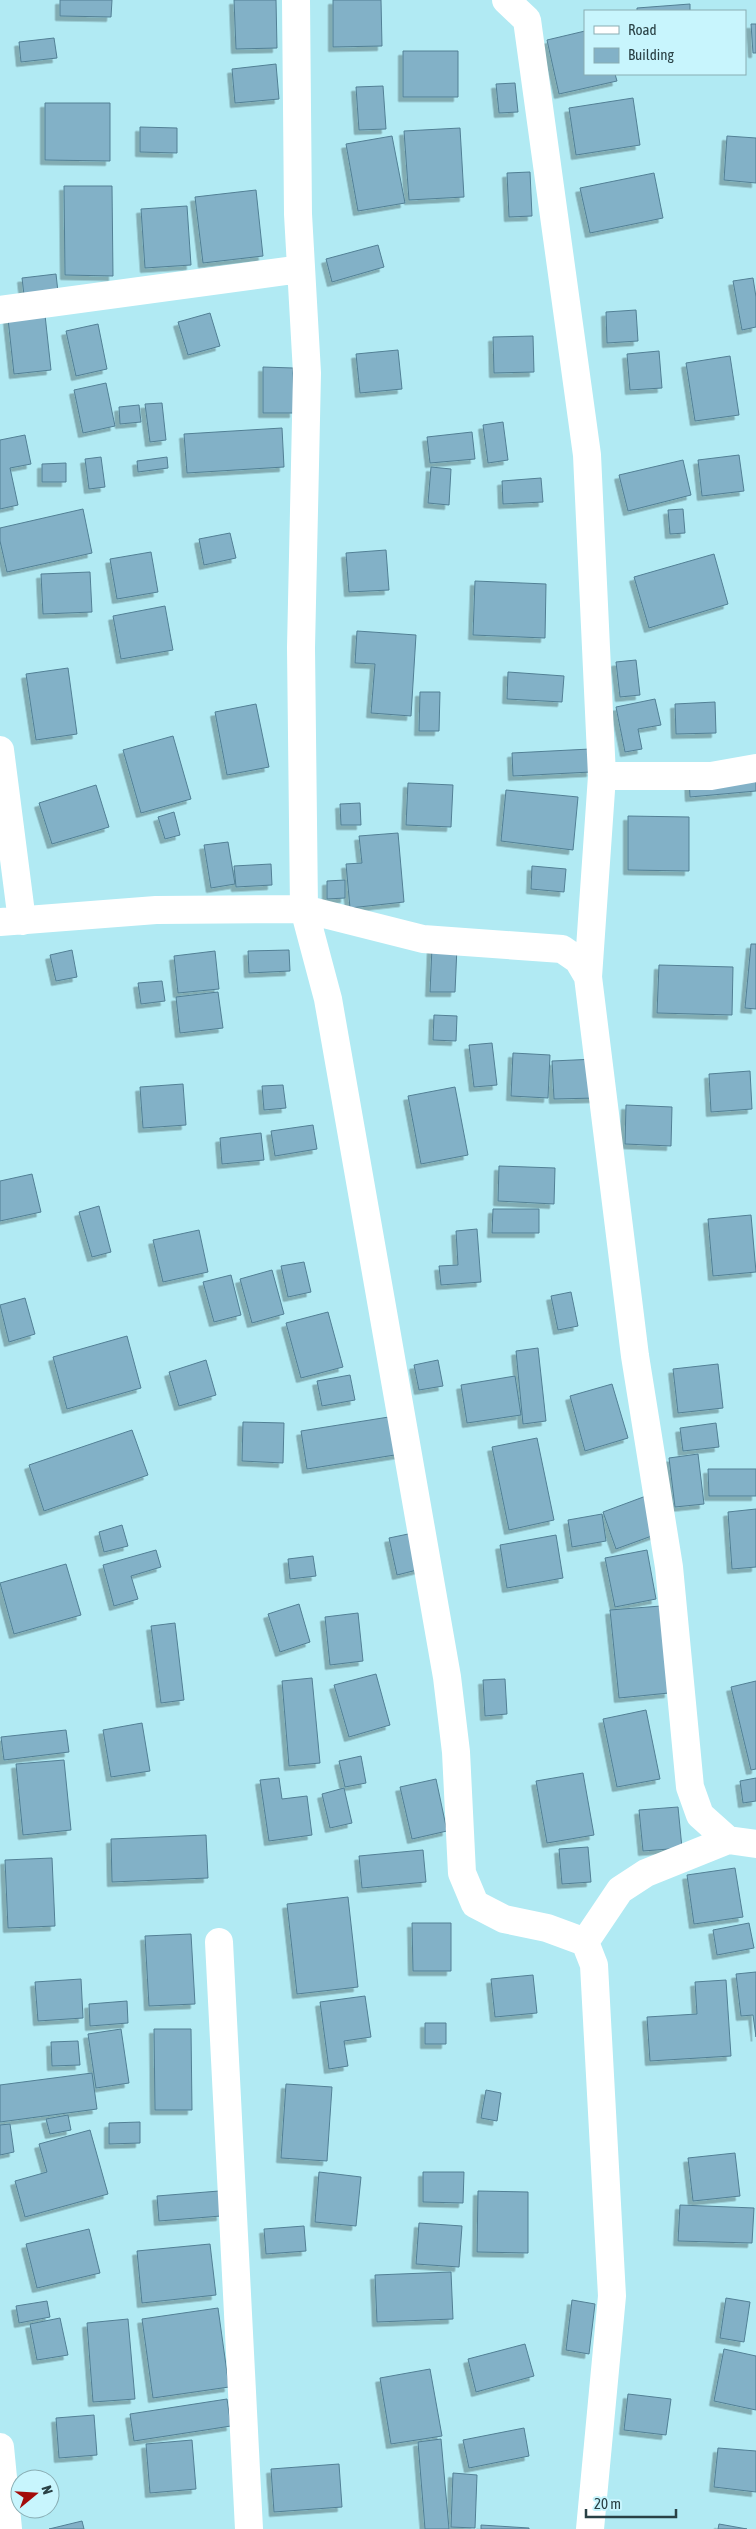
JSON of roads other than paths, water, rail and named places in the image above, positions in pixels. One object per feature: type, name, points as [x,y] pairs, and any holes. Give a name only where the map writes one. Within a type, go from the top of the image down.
[{"type":"street","points":[[296,0],[295,83],[301,269],[307,373],[301,648],[304,909],[328,999],[447,1677],[456,1752],[462,1873],[476,1904],[504,1919],[547,1928],[584,1942],[594,1965],[612,2296],[590,2529]]},
{"type":"street","points":[[506,0],[527,20],[587,455],[602,776],[588,978],[635,1356],[669,1567],[690,1787],[700,1815],[728,1840]]},
{"type":"street","points":[[0,310],[301,269]]},
{"type":"street","points":[[0,750],[11,922],[156,910],[304,909],[423,939],[562,949],[578,960],[588,978]]},
{"type":"street","points":[[602,776],[711,776],[756,768]]},
{"type":"street","points":[[584,1942],[620,1890],[646,1873],[728,1840],[756,1844]]},
{"type":"street","points":[[219,1942],[249,2529]]},
{"type":"street","points":[[0,2447],[8,2529]]}]
